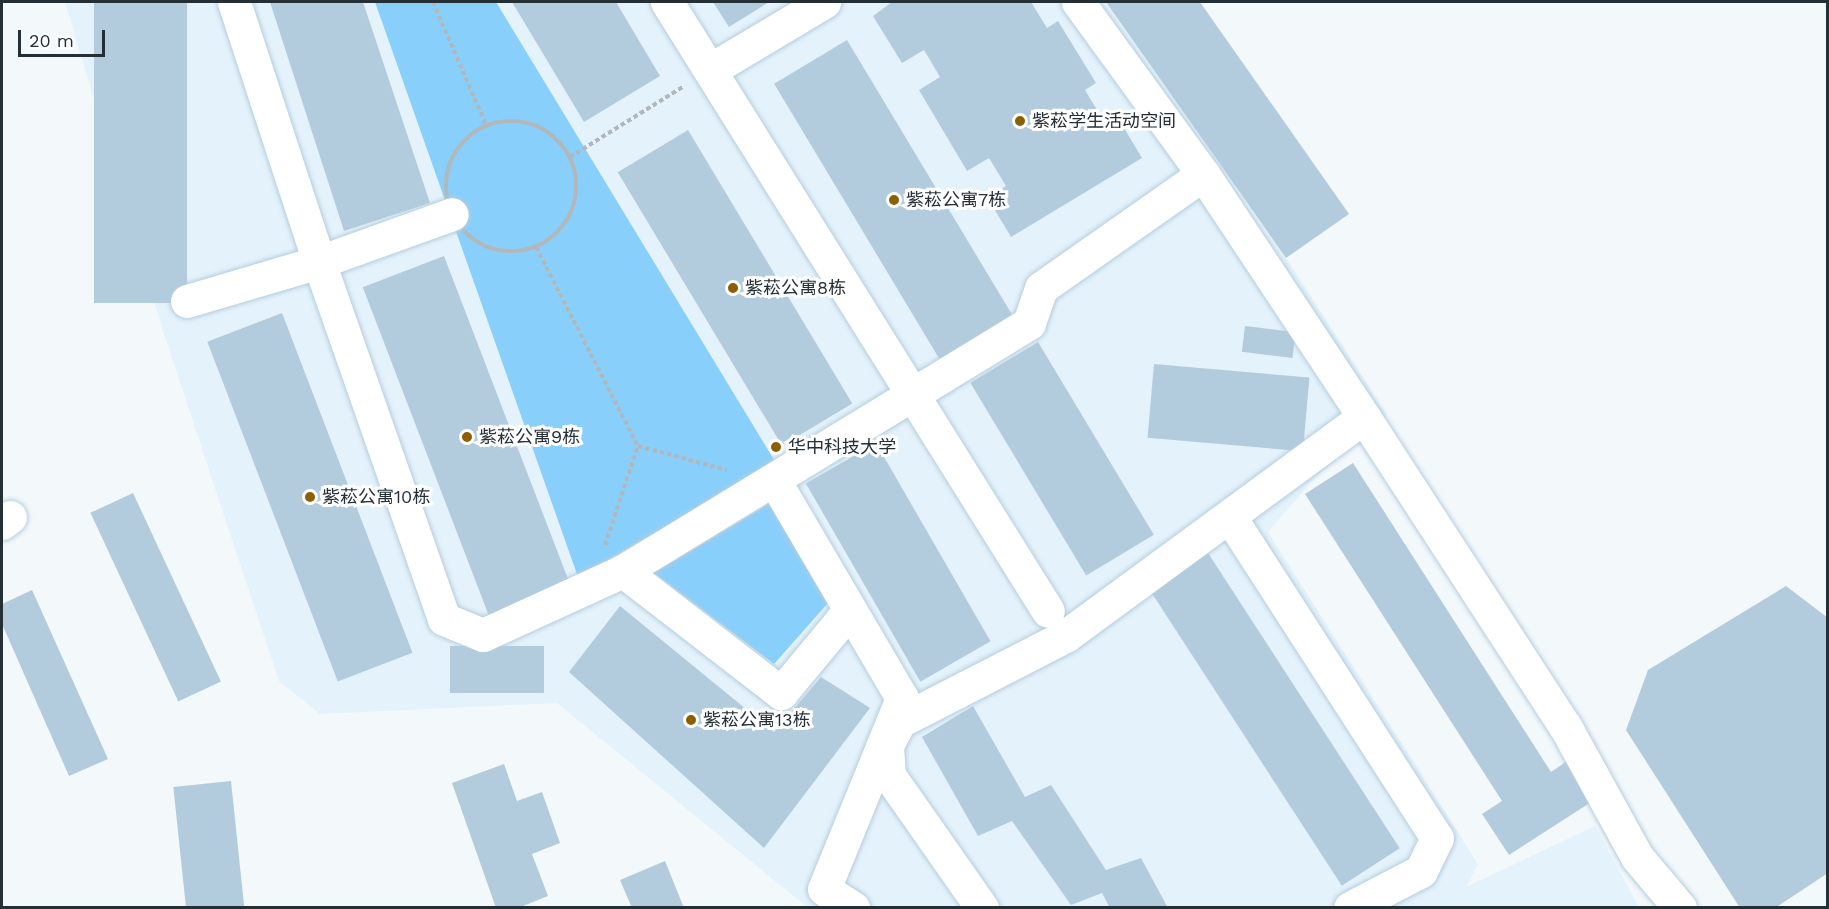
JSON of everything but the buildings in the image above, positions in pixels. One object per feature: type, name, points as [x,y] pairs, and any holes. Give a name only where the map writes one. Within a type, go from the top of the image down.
[{"type":"street","points":[[234,2],[319,261],[444,619],[483,634],[623,572],[914,396],[1029,323],[1041,288],[1203,174]]},
{"type":"street","points":[[667,2],[1048,611]]},
{"type":"street","points":[[710,70],[824,2]]},
{"type":"street","points":[[1078,2],[1203,174],[1565,726],[1637,857],[1680,908]]},
{"type":"street","points":[[187,301],[319,261],[452,214]]},
{"type":"street","points":[[982,908],[889,775],[887,745],[900,721],[1067,635],[1364,417]]},
{"type":"street","points":[[772,481],[902,698],[824,889],[852,908]]},
{"type":"street","points":[[1230,517],[1437,838],[1421,871],[1350,908]]},
{"type":"street","points":[[623,572],[781,693],[850,610]]},
{"type":"path","points":[[433,2],[486,125]]},
{"type":"path","points":[[570,157],[710,70]]},
{"type":"path","points":[[508,120],[536,125],[555,138],[570,157],[576,194],[569,216],[555,235],[536,247],[514,251],[492,248],[466,232],[452,214],[446,177],[456,151],[470,135],[486,125],[508,120]]},
{"type":"path","points":[[536,247],[638,446],[591,585]]},
{"type":"path","points":[[638,446],[772,481]]},
{"type":"shaded area","name":"华中科技大学","points":[[65,2],[1106,2],[1286,258],[1387,415],[1313,480],[1268,532],[1478,864],[1466,887],[1595,826],[1639,907],[807,907],[557,703],[320,714],[279,681],[163,331]]},
{"type":"shaded area","points":[[375,2],[496,2],[776,463],[578,577]]},
{"type":"shaded area","points":[[772,502],[828,603],[774,664],[654,573]]},
{"type":"place","name":"紫菘学生活动空间","points":[[1020,121]]},
{"type":"place","name":"紫菘公寓7栋","points":[[894,200]]},
{"type":"place","name":"紫菘公寓8栋","points":[[733,288]]},
{"type":"place","name":"紫菘公寓9栋","points":[[467,437]]},
{"type":"place","name":"华中科技大学","points":[[776,447]]},
{"type":"place","name":"紫菘公寓10栋","points":[[310,497]]},
{"type":"place","name":"紫菘公寓13栋","points":[[691,720]]}]
